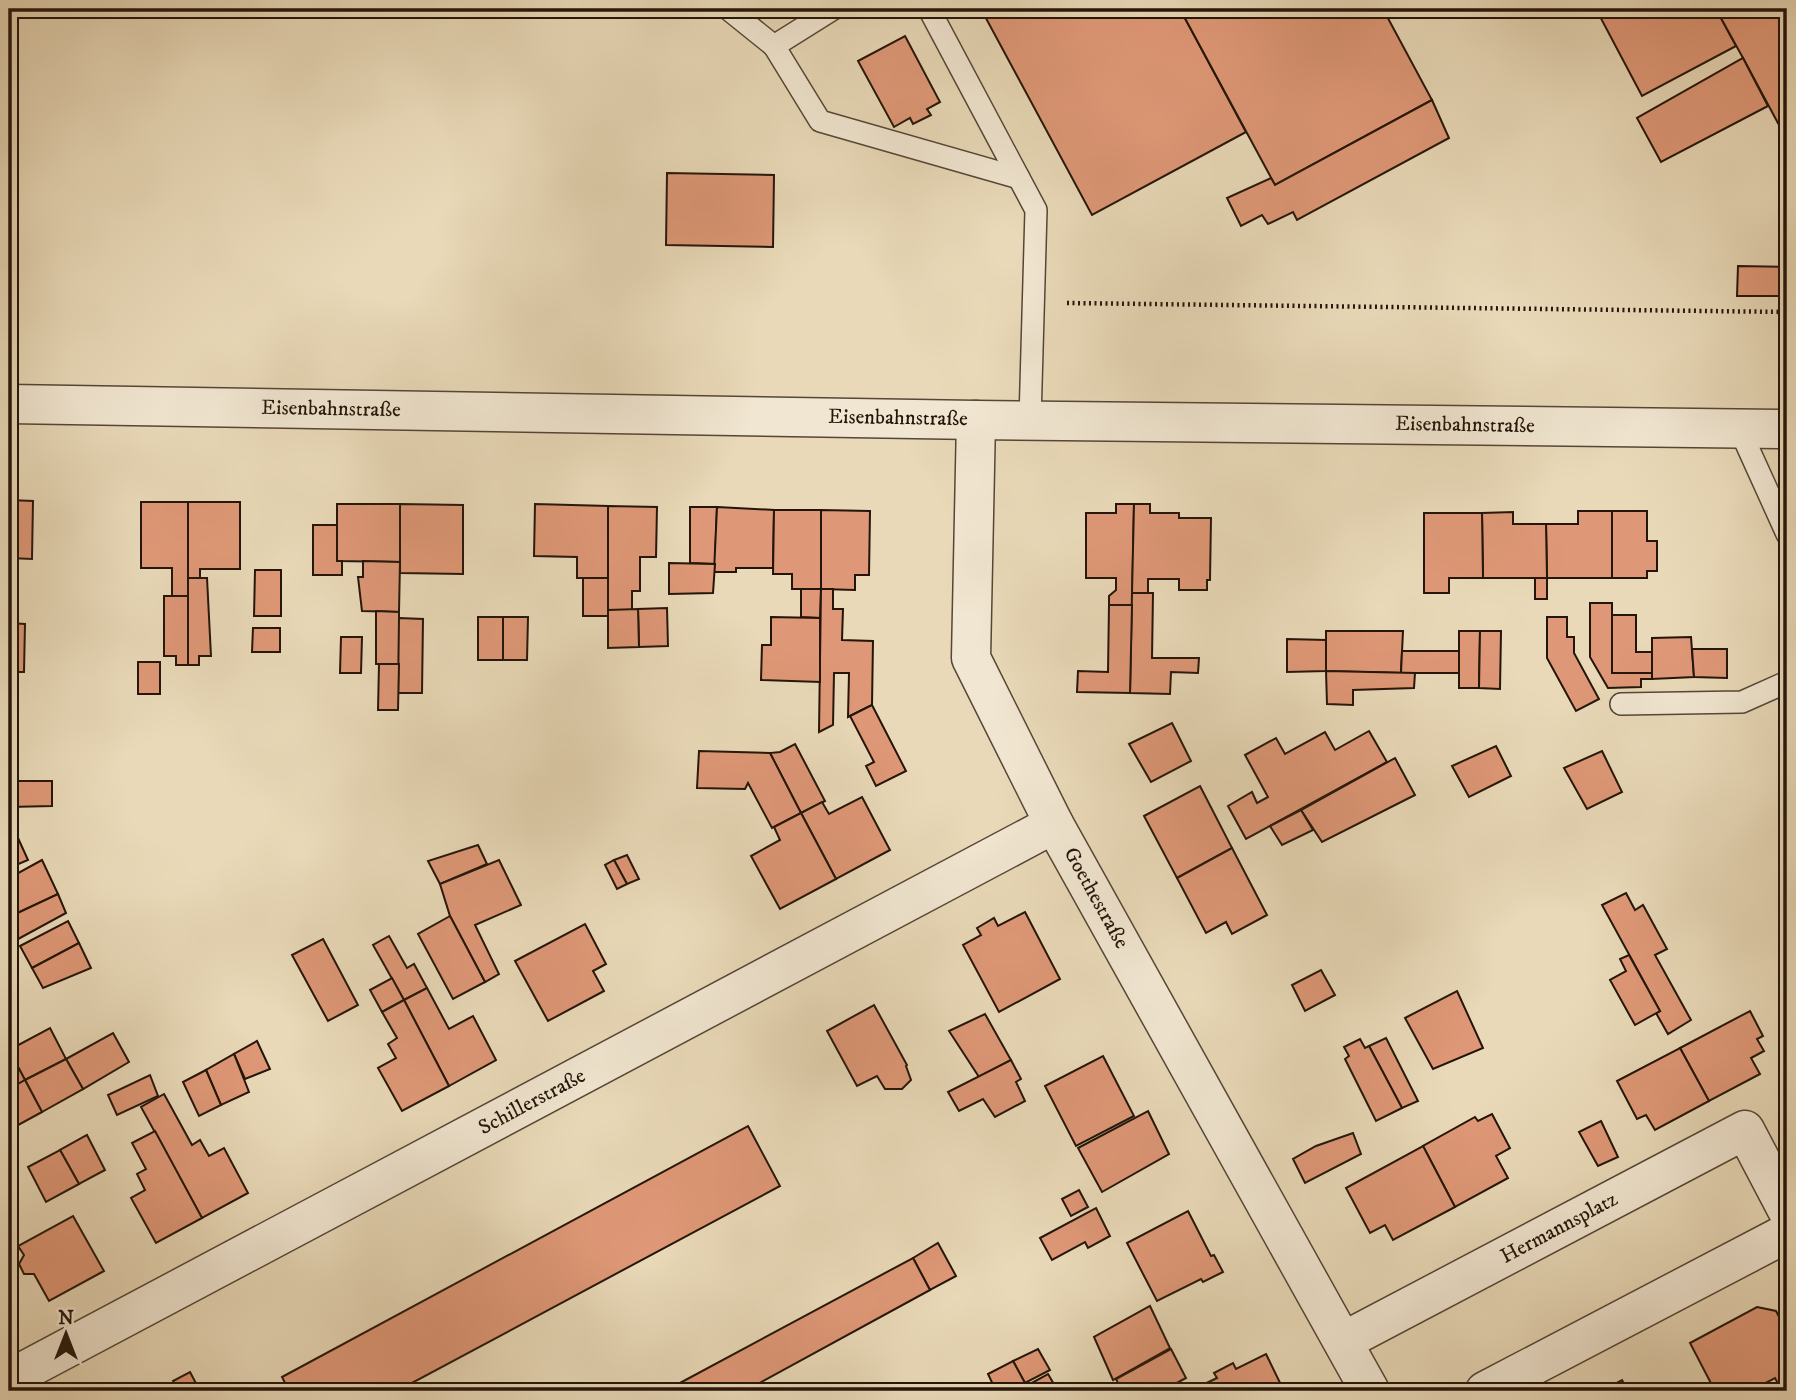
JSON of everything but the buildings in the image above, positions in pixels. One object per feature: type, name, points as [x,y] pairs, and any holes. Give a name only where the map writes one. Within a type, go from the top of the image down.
[{"type":"street","name":"Eisenbahnstraße","points":[[9,404],[976,420],[1787,429]]},
{"type":"street","name":"Goethestraße","points":[[976,420],[971,658],[1054,824],[1344,1341]]},
{"type":"street","name":"Schillerstraße","points":[[12,1370],[1054,824]]},
{"type":"street","name":"Hermannsplatz","points":[[1344,1341],[1745,1130],[1787,1210]]},
{"type":"street","points":[[1485,1391],[1787,1233]]},
{"type":"street","points":[[1344,1341],[1370,1391]]},
{"type":"lane","points":[[728,9],[774,46],[820,121],[1019,178]]},
{"type":"lane","points":[[774,46],[834,9]]},
{"type":"lane","points":[[929,9],[1036,210],[1030,420]]},
{"type":"lane","points":[[1740,428],[1787,534]]},
{"type":"lane","points":[[1621,704],[1742,702],[1787,682]]},
{"type":"path","points":[[1034,303],[1787,312]]}]
